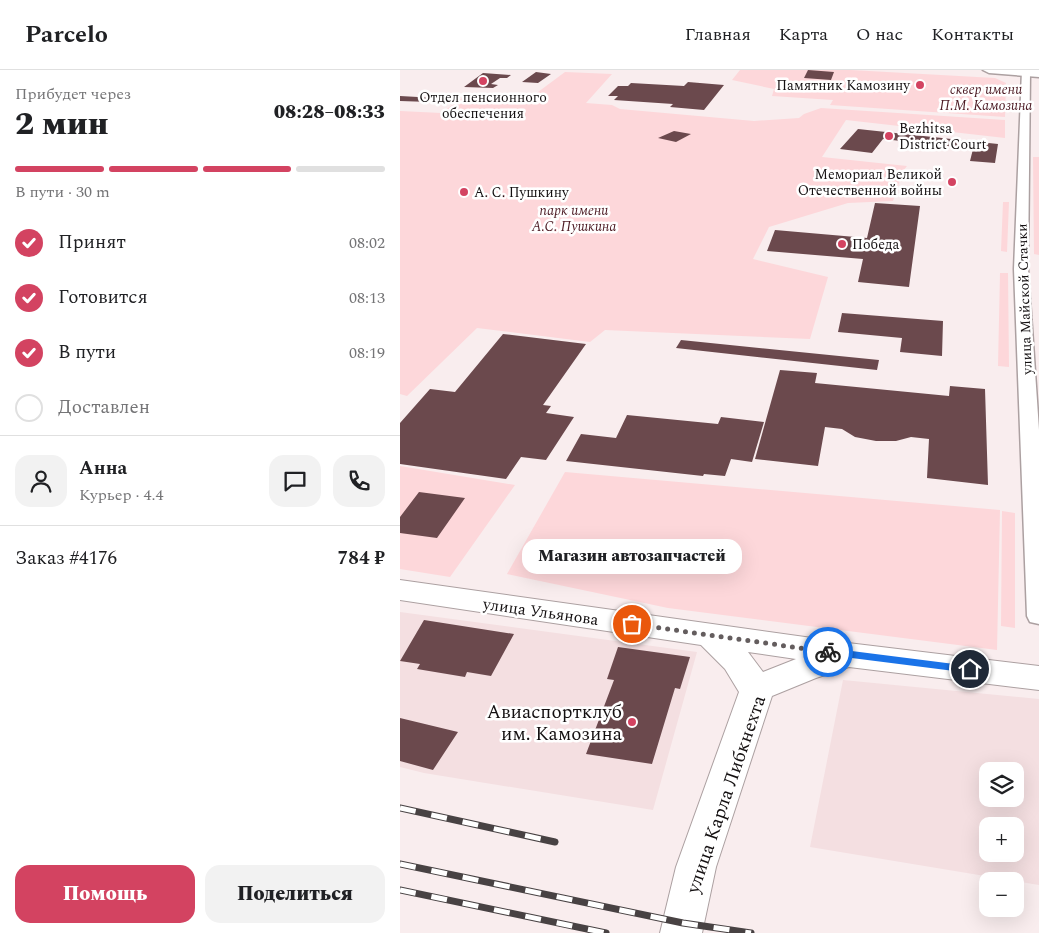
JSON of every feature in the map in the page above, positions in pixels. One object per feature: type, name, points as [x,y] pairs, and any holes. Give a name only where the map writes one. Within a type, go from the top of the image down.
[{"type":"main road","name":"улица Ульянова","points":[[400,590],[848,655],[1039,678]]},
{"type":"main road","points":[[710,635],[736,658],[758,690]]},
{"type":"main road","name":"улица Карла Либкнехта","points":[[681,933],[696,867],[758,690],[804,669],[848,655]]},
{"type":"street","points":[[989,70],[1032,72]]},
{"type":"street","name":"улица Майской Стачки","points":[[1032,72],[1021,268],[1039,616]]},
{"type":"shaded area","points":[[400,612],[697,652],[653,810],[424,773],[400,767]]},
{"type":"shaded area","points":[[843,680],[1039,699],[1039,885],[1024,883],[1024,872],[979,872],[979,875],[810,847]]},
{"type":"green space","name":"сквер имени П.М. Камозина","points":[[740,70],[851,70],[995,78],[1006,83],[1005,117],[830,105],[833,100],[772,96],[774,89],[732,80]]},
{"type":"green space","name":"парк имени А.С. Пушкина","points":[[565,72],[612,74],[586,103],[612,105],[620,109],[754,121],[799,118],[804,114],[821,108],[1005,120],[1005,138],[846,120],[822,157],[907,166],[903,171],[893,201],[848,203],[769,227],[753,259],[828,277],[810,339],[605,330],[590,342],[477,328],[407,396],[400,394],[400,111],[441,113],[465,96],[525,100]]},
{"type":"green space","points":[[1033,157],[1039,157],[1039,255],[1034,254]]},
{"type":"green space","points":[[1003,202],[1009,202],[1007,252],[1001,251]]},
{"type":"green space","points":[[1000,273],[1008,273],[1009,367],[998,366]]},
{"type":"green space","points":[[400,466],[515,485],[450,577],[400,569]]},
{"type":"green space","points":[[565,472],[1000,510],[997,650],[668,608],[507,574]]},
{"type":"green space","points":[[1002,511],[1015,513],[1015,628],[1001,626]]},
{"type":"building","points":[[808,70],[834,72],[831,80],[804,78]]},
{"type":"building","points":[[536,72],[551,74],[538,83],[522,82]]},
{"type":"building","name":"Отдел пенсионного обеспечения","points":[[483,73],[511,75],[507,78],[500,78],[491,84],[498,85],[493,88],[464,87]]},
{"type":"building","points":[[688,82],[724,85],[704,110],[670,107],[673,104],[614,100],[618,96],[608,96],[618,86],[628,86],[631,83],[684,86]]},
{"type":"building","points":[[400,96],[436,98],[430,102],[400,101]]},
{"type":"building","points":[[858,129],[998,144],[995,163],[970,161],[973,149],[883,139],[872,153],[840,149]]},
{"type":"building","points":[[674,131],[691,134],[676,142],[658,138]]},
{"type":"building","name":"Победа","points":[[875,203],[920,206],[909,287],[858,282],[863,259],[767,251],[775,230],[867,238]]},
{"type":"building","points":[[842,313],[943,321],[942,356],[900,352],[902,338],[838,332]]},
{"type":"building","points":[[503,334],[586,344],[543,405],[551,406],[546,413],[574,417],[546,460],[521,457],[506,479],[400,464],[400,423],[430,389],[455,392]]},
{"type":"building","points":[[681,340],[879,360],[877,370],[676,348]]},
{"type":"building","points":[[780,370],[817,373],[815,383],[949,396],[950,386],[985,389],[988,485],[927,478],[929,439],[911,437],[896,441],[876,441],[855,437],[842,429],[825,427],[818,466],[755,459]]},
{"type":"building","points":[[627,415],[718,424],[721,417],[764,422],[752,462],[731,459],[725,476],[704,474],[703,476],[566,461],[581,434],[616,438]]},
{"type":"building","points":[[419,492],[465,498],[437,538],[400,533],[400,517]]},
{"type":"building","points":[[424,620],[514,634],[491,676],[467,672],[465,677],[417,669],[420,664],[400,661]]},
{"type":"building","name":"Авиаспортклуб им. Камозина","points":[[618,647],[690,657],[680,689],[675,688],[652,764],[586,754],[614,680],[607,679]]},
{"type":"building","points":[[400,718],[458,732],[433,770],[400,761]]},
{"type":"railway","points":[[400,808],[555,842]]},
{"type":"railway","points":[[400,864],[683,923],[751,933]]},
{"type":"railway","points":[[400,890],[606,933]]},
{"type":"way so far","points":[[632,624],[828,652]]},
{"type":"place","name":"Отдел пенсионного обеспечения","points":[[483,81]]},
{"type":"place","name":"Памятник Камозину","points":[[920,85]]},
{"type":"place","name":"Bezhitsa District Court","points":[[889,136]]},
{"type":"place","name":"Мемориал Великой Отечественной войны","points":[[952,182]]},
{"type":"place","name":"А. С. Пушкину","points":[[464,192]]},
{"type":"place","name":"Победа","points":[[842,244]]},
{"type":"place","name":"Магазин автозапчастей","points":[[632,624]]},
{"type":"place","name":"Авиаспортклуб им. Камозина","points":[[632,722]]},
{"type":"route","points":[[828,652],[970,669]]}]
